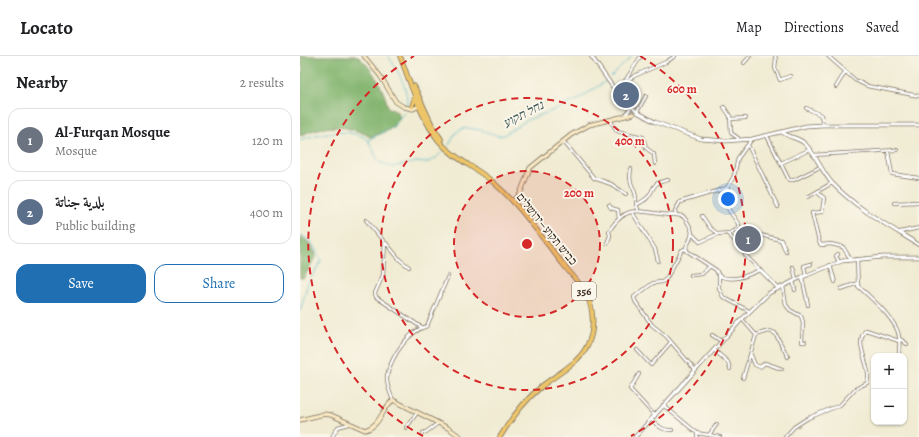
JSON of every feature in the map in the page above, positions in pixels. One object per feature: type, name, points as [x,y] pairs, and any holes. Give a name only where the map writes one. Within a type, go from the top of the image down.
[{"type":"main road","points":[[364,56],[377,71],[396,102],[406,108],[412,109],[420,104]]},
{"type":"main road","name":"כביש תקוע–ירושלים","points":[[400,58],[415,94],[437,134],[459,158],[494,182],[513,202],[586,294],[592,310],[592,325],[587,346],[580,356],[530,397],[511,420],[500,437]]},
{"type":"main road","name":"כביש תקוע–ירושלים","points":[[400,58],[420,104]]},
{"type":"main road","points":[[412,106],[415,102],[415,94]]},
{"type":"main road","points":[[406,108],[420,104]]},
{"type":"main road","points":[[513,202],[520,194],[530,168],[563,141],[589,125],[633,114]]},
{"type":"main road","points":[[300,420],[324,414],[338,417],[349,424],[365,430],[370,428],[380,418],[393,400],[460,437]]},
{"type":"main road","points":[[497,437],[506,423],[511,420]]},
{"type":"street","points":[[591,56],[632,109],[642,116]]},
{"type":"street","points":[[625,81],[640,56]]},
{"type":"street","points":[[616,90],[625,81],[675,56]]},
{"type":"street","points":[[744,63],[750,56]]},
{"type":"street","points":[[775,56],[776,59],[774,68],[780,80],[790,76]]},
{"type":"street","points":[[776,59],[779,56]]},
{"type":"street","points":[[828,56],[855,80],[867,86],[880,90],[919,96]]},
{"type":"street","points":[[836,87],[846,72]]},
{"type":"street","points":[[633,114],[637,112],[646,96]]},
{"type":"street","points":[[724,107],[728,112],[730,119],[731,133],[740,140],[746,142],[778,207]]},
{"type":"street","points":[[806,108],[821,115],[823,125]]},
{"type":"street","points":[[632,109],[633,114]]},
{"type":"street","points":[[624,116],[632,109]]},
{"type":"street","points":[[633,114],[642,116],[700,139],[752,139],[806,126],[919,125]]},
{"type":"street","points":[[730,119],[746,118]]},
{"type":"street","points":[[610,120],[617,131],[643,137],[646,148],[654,154],[655,164]]},
{"type":"street","points":[[782,132],[802,141],[832,182],[866,212],[919,245]]},
{"type":"street","points":[[767,136],[789,180],[791,181],[820,167]]},
{"type":"street","points":[[752,139],[738,158],[734,176],[727,188],[725,204],[739,225],[738,227],[744,231],[781,240],[786,252]]},
{"type":"street","points":[[563,141],[594,178],[611,184],[626,194]]},
{"type":"street","points":[[781,164],[809,150]]},
{"type":"street","points":[[888,150],[892,174],[919,178]]},
{"type":"street","points":[[812,155],[897,150]]},
{"type":"street","points":[[631,169],[629,178],[635,193],[638,210]]},
{"type":"street","points":[[636,204],[646,200],[653,186],[658,182],[668,180]]},
{"type":"street","points":[[808,197],[832,182]]},
{"type":"street","points":[[676,215],[676,208],[680,202],[727,188]]},
{"type":"street","points":[[817,192],[824,198],[822,212],[812,214],[819,242],[821,245],[831,244],[845,248],[851,260]]},
{"type":"street","points":[[894,203],[919,202]]},
{"type":"street","points":[[609,205],[611,208],[618,210],[619,219]]},
{"type":"street","points":[[607,243],[610,236],[609,231],[619,219],[638,210],[663,215],[676,215],[685,218],[693,235],[700,242],[718,234],[729,233],[736,230],[738,227]]},
{"type":"street","points":[[632,212],[655,249],[658,261]]},
{"type":"street","points":[[702,216],[710,228],[718,234]]},
{"type":"street","points":[[366,220],[400,260],[409,268]]},
{"type":"street","points":[[900,232],[919,228]]},
{"type":"street","points":[[729,233],[729,236],[743,249],[745,255],[778,288]]},
{"type":"street","points":[[693,235],[686,249],[682,250],[666,279],[662,282],[653,283],[634,298],[652,325],[666,336],[696,370]]},
{"type":"street","points":[[385,243],[382,275],[375,293],[376,297],[421,327]]},
{"type":"street","points":[[686,249],[716,270],[719,276],[719,288],[723,296],[750,311]]},
{"type":"street","points":[[838,254],[836,256],[839,262]]},
{"type":"street","points":[[636,437],[703,364],[721,341],[761,300],[778,288],[839,262],[857,259],[919,257]]},
{"type":"street","points":[[857,259],[858,286],[873,299],[894,325],[899,340],[899,353]]},
{"type":"street","points":[[806,276],[804,266],[811,264]]},
{"type":"street","points":[[830,265],[835,282]]},
{"type":"street","points":[[691,275],[702,274],[710,266]]},
{"type":"street","points":[[793,267],[795,290]]},
{"type":"street","points":[[719,276],[726,279],[737,279],[760,270]]},
{"type":"street","points":[[393,400],[388,387],[388,375],[403,344],[421,327],[427,326],[448,276]]},
{"type":"street","points":[[802,277],[808,305]]},
{"type":"street","points":[[841,289],[858,283]]},
{"type":"street","points":[[783,286],[786,305],[790,310],[801,316],[803,322],[802,342],[805,342]]},
{"type":"street","points":[[742,319],[756,335]]},
{"type":"street","points":[[786,437],[794,427],[808,418],[840,405],[855,389],[867,383],[866,365],[861,343],[861,337],[866,330],[899,340],[907,344]]},
{"type":"street","points":[[743,378],[752,343],[756,335],[769,331],[775,333],[788,357]]},
{"type":"street","points":[[712,335],[721,341]]},
{"type":"street","points":[[637,350],[651,365],[671,342]]},
{"type":"street","points":[[714,349],[728,362],[730,369]]},
{"type":"street","points":[[750,355],[755,365],[760,368],[765,363],[782,369]]},
{"type":"street","points":[[639,374],[630,389],[655,416]]},
{"type":"street","points":[[664,405],[697,433],[720,437]]},
{"type":"street","points":[[406,428],[416,414]]},
{"type":"street","points":[[652,420],[666,431],[672,430]]},
{"type":"street","points":[[332,437],[338,427],[349,424]]},
{"type":"street","points":[[423,433],[437,424]]},
{"type":"street","points":[[709,435],[717,424]]},
{"type":"green space","points":[[300,56],[358,56],[373,73],[384,93],[388,108],[393,109],[399,114],[399,120],[389,130],[370,137],[353,130],[335,127],[317,129],[300,136],[300,77],[303,71]]},
{"type":"green space","points":[[300,236],[310,244],[316,255],[304,278],[300,278]]},
{"type":"waterway","points":[[388,56],[399,73],[405,87],[407,100],[406,106]]},
{"type":"waterway","points":[[611,77],[632,56]]},
{"type":"waterway","name":"נחל תקוע","points":[[449,145],[457,132],[462,129],[468,128],[499,136],[504,135],[527,120],[579,99],[606,81]]},
{"type":"waterway","points":[[368,140],[393,127],[404,112]]},
{"type":"waterway","name":"נחל תקוע","points":[[300,140],[326,133],[346,132],[355,134],[363,137],[369,142],[379,162],[392,167],[417,162],[426,163],[436,158],[441,153]]},
{"type":"waterway","name":"נחל תקוע","points":[[300,234],[312,243],[321,261],[308,283],[300,311]]},
{"type":"place","name":"بلدية جناتة","points":[[626,95]]},
{"type":"place","name":"Al-Furqan Mosque","points":[[748,239]]}]
